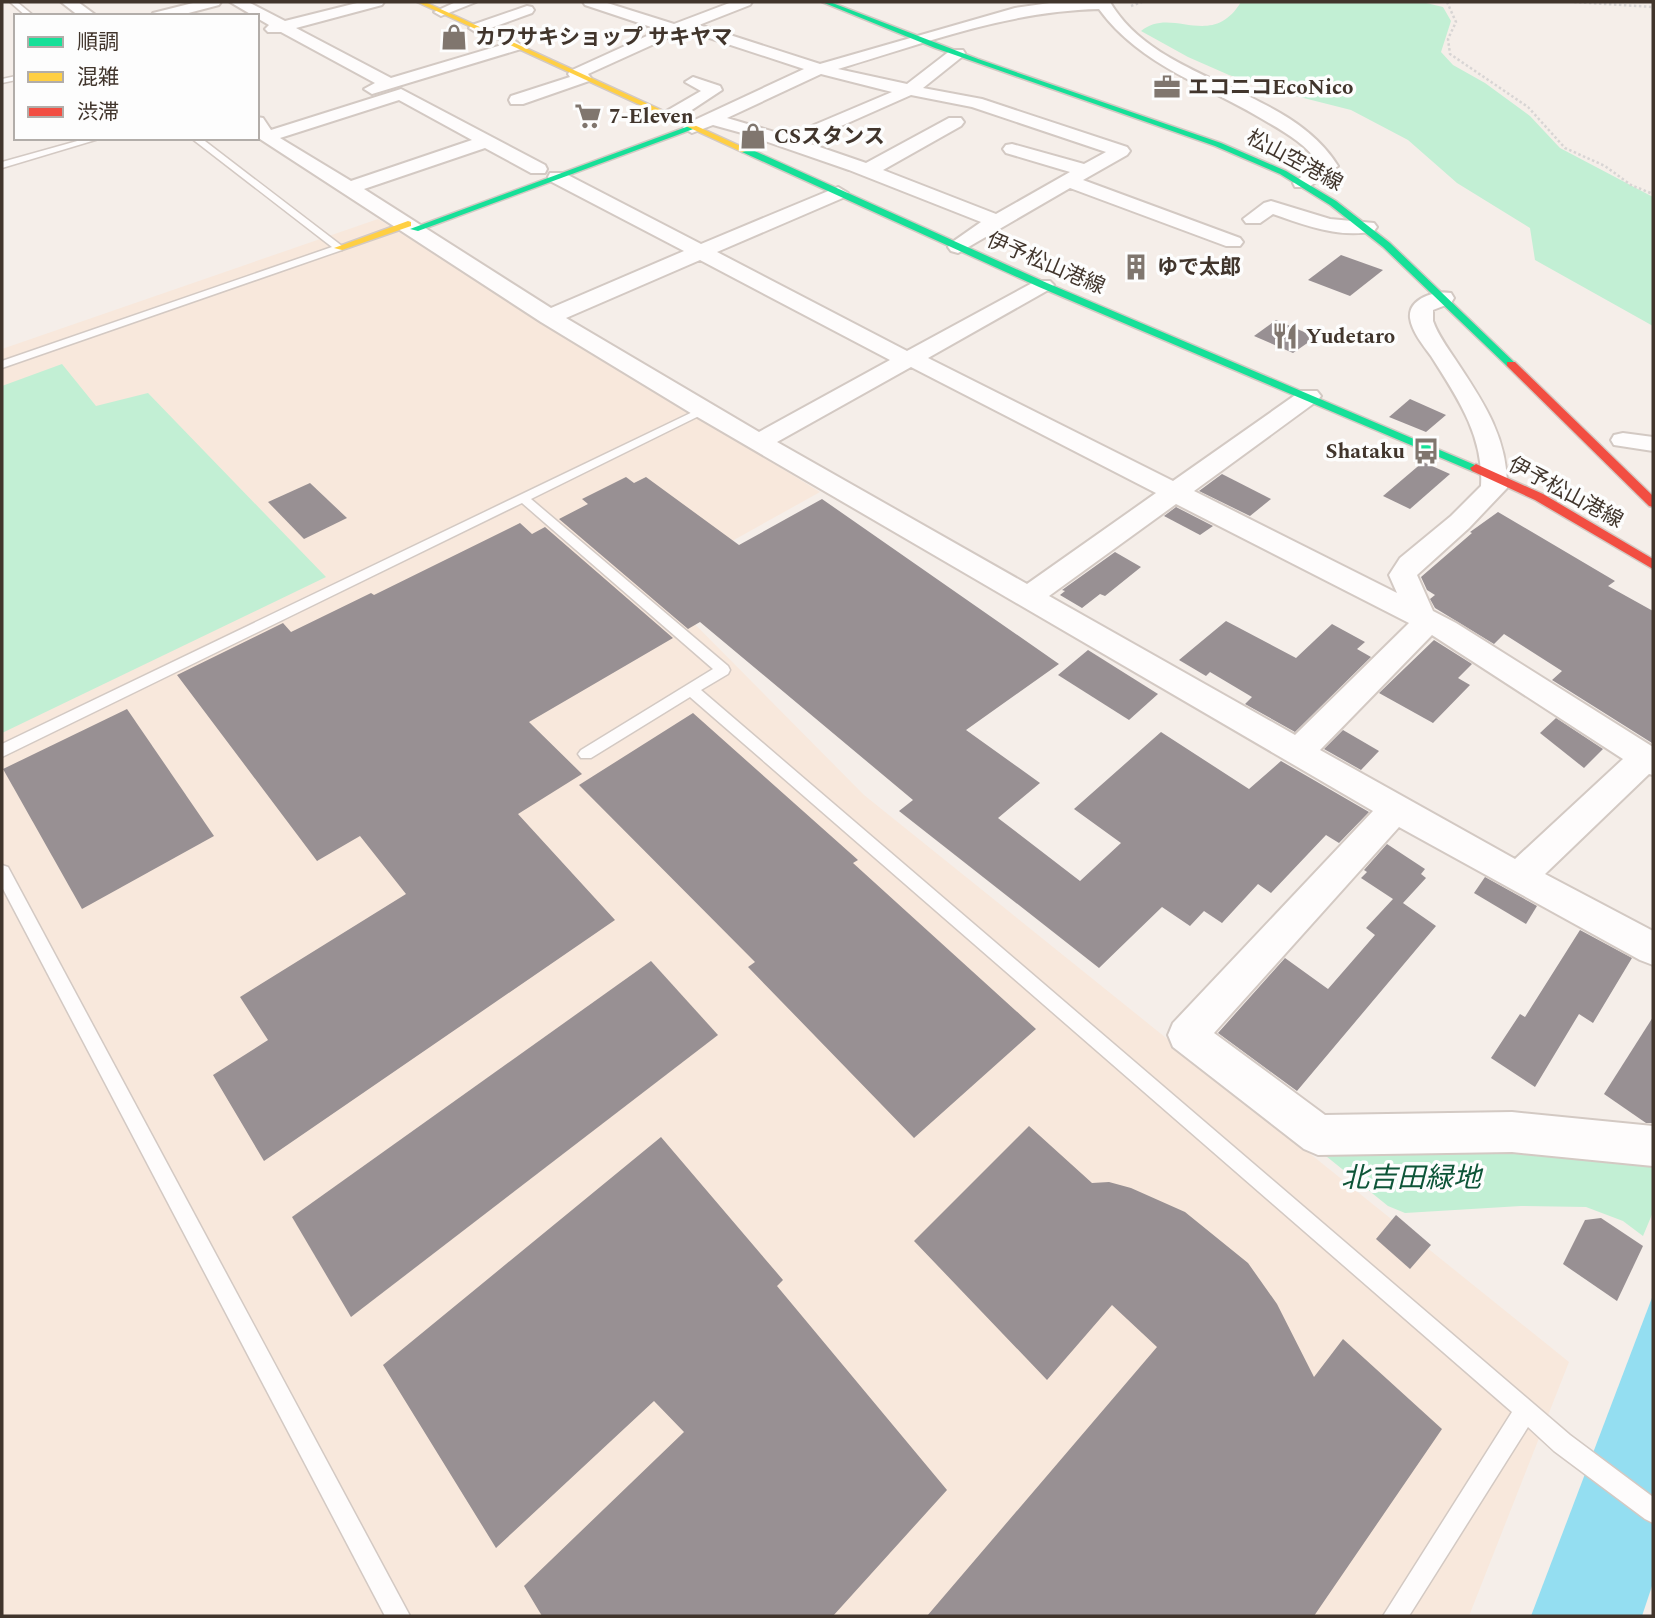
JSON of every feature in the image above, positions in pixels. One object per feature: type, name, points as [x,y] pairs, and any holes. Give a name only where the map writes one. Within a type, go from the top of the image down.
[{"type":"main road","name":"伊予松山港線","points":[[420,2],[692,128],[1043,285],[1309,396],[1495,478],[1572,515],[1653,565]]},
{"type":"main road","name":"松山空港線","points":[[825,2],[850,15],[1233,139],[1396,232]]},
{"type":"main road","name":"松山空港線","points":[[846,2],[957,54],[1232,150],[1309,180],[1367,227],[1443,298],[1653,503]]},
{"type":"main road","points":[[548,173],[672,118]]},
{"type":"main road","points":[[340,248],[548,173],[692,128]]},
{"type":"street","points":[[166,14],[214,2]]},
{"type":"street","points":[[237,2],[390,84]]},
{"type":"street","points":[[259,33],[377,2]]},
{"type":"street","points":[[441,12],[468,2]]},
{"type":"street","points":[[590,2],[868,82],[976,103],[1121,151],[998,221],[958,247]]},
{"type":"street","points":[[517,100],[580,76],[681,27],[738,3]]},
{"type":"street","points":[[692,128],[821,68],[1026,10],[1103,3],[1131,37],[1181,69],[1256,108],[1318,150],[1329,166],[1309,180]]},
{"type":"street","points":[[477,28],[527,10]]},
{"type":"street","points":[[261,127],[515,46]]},
{"type":"street","points":[[792,142],[910,90],[957,54]]},
{"type":"street","points":[[672,118],[714,90],[693,82]]},
{"type":"street","points":[[261,127],[401,94],[699,253],[1177,491],[1422,617],[1649,760],[1519,877]]},
{"type":"street","points":[[869,109],[934,133]]},
{"type":"street","points":[[711,119],[792,142],[870,169],[998,221]]},
{"type":"street","points":[[870,169],[955,122]]},
{"type":"street","points":[[261,127],[286,150],[407,224],[549,317],[758,442],[1396,808],[1653,949]]},
{"type":"street","points":[[349,188],[488,141]]},
{"type":"street","points":[[286,150],[310,143]]},
{"type":"street","points":[[463,149],[483,161]]},
{"type":"street","points":[[1012,149],[1233,242]]},
{"type":"street","points":[[549,317],[838,193]]},
{"type":"street","points":[[1253,219],[1271,207],[1326,226],[1342,229],[1367,227]]},
{"type":"street","points":[[758,442],[1043,285]]},
{"type":"street","points":[[1298,752],[1425,625],[1403,575],[1410,564],[1490,494],[1495,478],[1494,454],[1473,404],[1426,331],[1421,317],[1422,309],[1428,302],[1443,298]]},
{"type":"street","points":[[1028,597],[1309,396]]},
{"type":"street","points":[[1619,436],[1648,451]]},
{"type":"street","points":[[1396,808],[1187,1035],[1318,1135],[1512,1132],[1653,1146]]},
{"type":"lane","points":[[13,2],[28,14]]},
{"type":"lane","points":[[2,165],[91,140]]},
{"type":"lane","points":[[198,140],[340,248]]},
{"type":"lane","points":[[2,365],[340,248]]},
{"type":"lane","points":[[2,751],[704,410]]},
{"type":"lane","points":[[523,498],[723,670],[586,754]]},
{"type":"lane","points":[[691,689],[1562,1443],[1653,1511]]},
{"type":"lane","points":[[2,873],[398,1616]]},
{"type":"lane","points":[[1395,1616],[1526,1410]]},
{"type":"path","points":[[1447,2],[1456,22],[1448,39],[1450,54],[1528,107],[1565,148],[1605,166],[1632,185],[1653,194]]},
{"type":"path","points":[[1574,2],[1653,7]]},
{"type":"shaded area","points":[[378,219],[820,492],[655,584],[864,795],[1569,1362],[1469,1616],[2,1616],[2,349]]},
{"type":"green space","points":[[1241,2],[1422,2],[1443,7],[1451,21],[1441,52],[1453,65],[1485,83],[1530,116],[1560,148],[1653,197],[1653,326],[1535,260],[1530,228],[1457,183],[1408,140],[1351,110],[1272,90],[1229,75],[1188,57],[1141,31],[1153,24],[1165,22],[1204,26],[1217,24],[1229,16]]},
{"type":"green space","points":[[62,364],[96,406],[148,393],[326,577],[2,733],[2,386]]},
{"type":"green space","name":"北吉田緑地","points":[[1517,1139],[1653,1152],[1653,1212],[1643,1236],[1623,1221],[1586,1207],[1521,1206],[1405,1213],[1388,1206],[1316,1148]]},
{"type":"water","points":[[1653,1295],[1653,1583],[1642,1616],[1531,1616]]},
{"type":"building","points":[[1341,255],[1383,270],[1350,296],[1308,280]]},
{"type":"building","points":[[1276,320],[1316,337],[1293,353],[1254,336]]},
{"type":"building","points":[[1410,399],[1446,415],[1426,432],[1389,417]]},
{"type":"building","points":[[1423,462],[1450,474],[1410,509],[1383,496]]},
{"type":"building","points":[[1222,474],[1271,499],[1250,516],[1199,491]]},
{"type":"building","points":[[626,477],[634,483],[646,477],[739,545],[822,499],[1059,664],[966,730],[1040,783],[998,818],[1080,881],[1121,843],[1074,809],[1161,732],[1249,789],[1281,761],[1369,812],[1339,843],[1326,835],[1271,893],[1258,884],[1222,923],[1204,911],[1190,926],[1162,907],[1099,968],[899,811],[913,800],[700,622],[688,629],[559,519],[588,504],[582,499]]},
{"type":"building","points":[[310,483],[347,518],[304,539],[268,502]]},
{"type":"building","points":[[1176,507],[1213,526],[1200,535],[1164,516]]},
{"type":"building","points":[[1498,512],[1615,581],[1608,586],[1653,611],[1652,743],[1552,680],[1562,671],[1504,634],[1494,644],[1435,608],[1430,599],[1435,595],[1427,590],[1421,577],[1472,533],[1470,532]]},
{"type":"building","points":[[520,523],[532,534],[545,527],[673,638],[529,722],[582,774],[518,814],[615,920],[264,1161],[213,1075],[268,1040],[240,997],[406,894],[360,836],[317,861],[177,675],[283,623],[291,632],[371,593],[374,595]]},
{"type":"building","points":[[1115,552],[1141,567],[1105,596],[1100,594],[1082,608],[1060,595],[1065,591],[1062,590]]},
{"type":"building","points":[[1226,621],[1296,658],[1332,624],[1365,642],[1357,649],[1371,657],[1295,732],[1245,704],[1252,697],[1210,672],[1206,676],[1179,660]]},
{"type":"building","points":[[1434,640],[1472,664],[1458,678],[1470,685],[1433,723],[1379,693]]},
{"type":"building","points":[[1088,650],[1158,694],[1129,720],[1058,675]]},
{"type":"building","points":[[127,709],[214,836],[82,909],[3,769]]},
{"type":"building","points":[[693,713],[858,860],[853,863],[1036,1029],[914,1138],[748,967],[755,962],[579,785]]},
{"type":"building","points":[[1556,718],[1603,749],[1584,768],[1540,733]]},
{"type":"building","points":[[1343,730],[1379,751],[1361,770],[1324,749]]},
{"type":"building","points":[[1387,844],[1425,869],[1421,874],[1426,878],[1403,903],[1436,926],[1297,1091],[1218,1033],[1285,958],[1328,989],[1375,935],[1366,928],[1393,899],[1361,878],[1367,872],[1364,870]]},
{"type":"building","points":[[1485,877],[1537,906],[1526,924],[1474,893]]},
{"type":"building","points":[[1580,930],[1632,958],[1593,1023],[1579,1014],[1535,1087],[1491,1058],[1520,1014],[1525,1017]]},
{"type":"building","points":[[651,961],[718,1035],[351,1317],[292,1217]]},
{"type":"building","points":[[1653,1017],[1653,1123],[1646,1123],[1604,1094]]},
{"type":"building","points":[[1029,1126],[1092,1183],[1109,1182],[1131,1188],[1185,1212],[1248,1263],[1277,1304],[1314,1377],[1343,1339],[1442,1429],[1314,1616],[927,1616],[1157,1347],[1112,1305],[1047,1380],[914,1241]]},
{"type":"building","points":[[661,1137],[783,1280],[777,1286],[947,1490],[833,1616],[542,1616],[524,1586],[684,1432],[654,1401],[496,1548],[383,1365]]},
{"type":"building","points":[[1396,1215],[1431,1245],[1410,1269],[1376,1239]]},
{"type":"building","points":[[1601,1218],[1643,1246],[1617,1301],[1563,1264],[1585,1220]]},
{"type":"traffic: fast","points":[[825,2],[975,60],[1218,144],[1262,162],[1304,184],[1387,245],[1511,364]]},
{"type":"traffic: fast","points":[[415,229],[692,128]]},
{"type":"traffic: fast","points":[[745,150],[1043,285],[1476,468]]},
{"type":"traffic: slow","points":[[420,2],[745,150]]},
{"type":"traffic: slow","points":[[339,248],[408,224]]},
{"type":"traffic: jam","points":[[1511,364],[1653,503]]},
{"type":"traffic: jam","points":[[1476,468],[1539,497],[1653,565]]},
{"type":"place","name":"カワサキショップ サキヤマ","points":[[454,37]]},
{"type":"place","name":"エコニコEcoNico","points":[[1167,87]]},
{"type":"place","name":"7-Eleven","points":[[588,116]]},
{"type":"place","name":"CSスタンス","points":[[753,136]]},
{"type":"place","name":"ゆで太郎","points":[[1136,267]]},
{"type":"place","name":"Yudetaro","points":[[1285,336]]},
{"type":"place","name":"Shataku","points":[[1426,451]]}]
